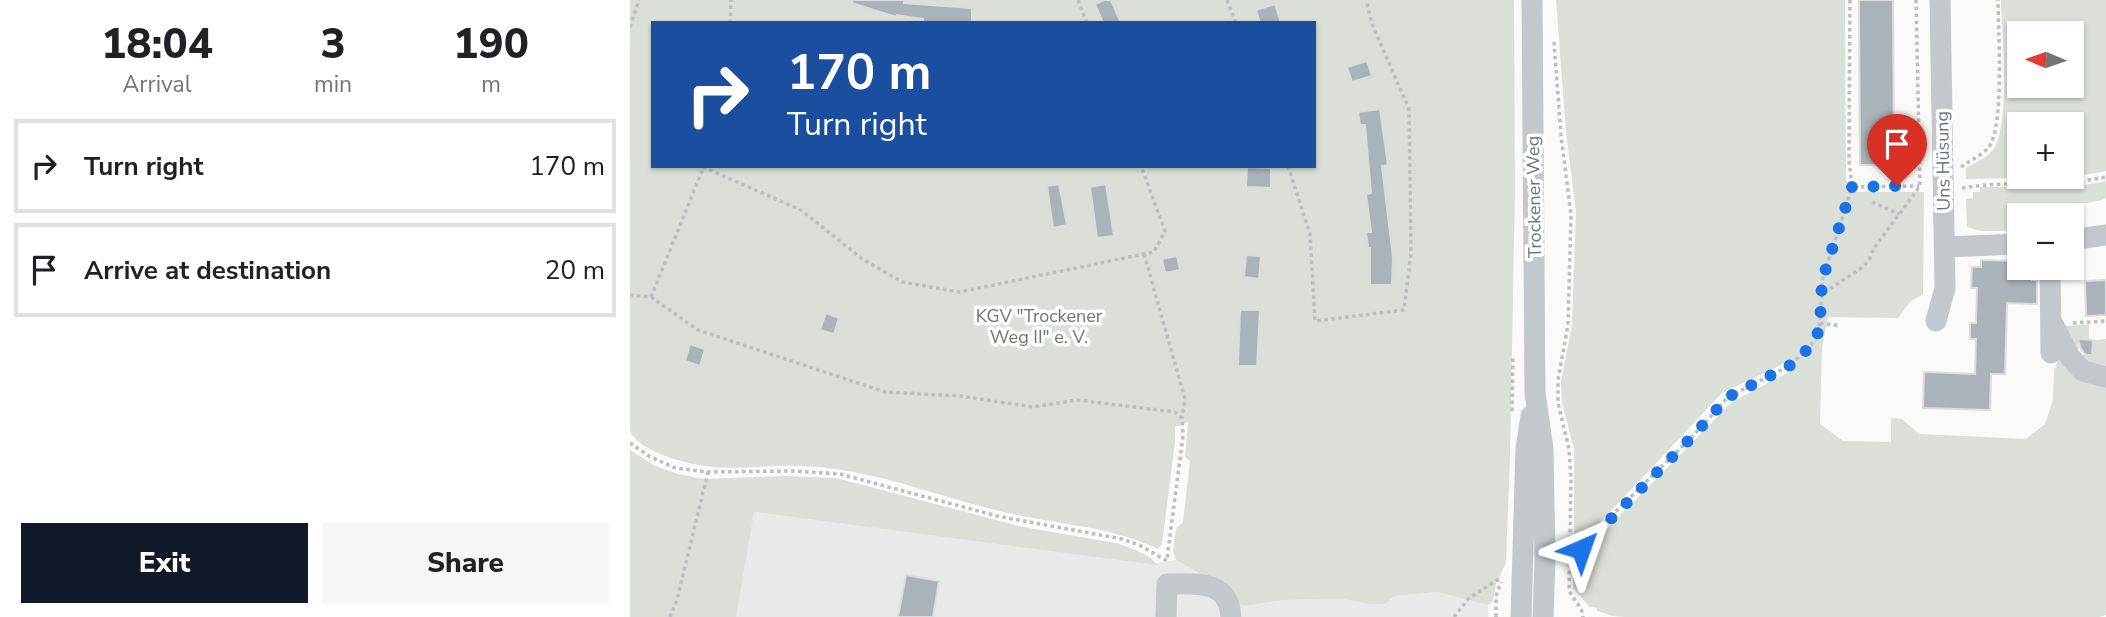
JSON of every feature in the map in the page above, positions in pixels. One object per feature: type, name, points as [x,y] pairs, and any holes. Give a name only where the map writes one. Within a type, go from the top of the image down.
[{"type":"street","name":"Trockener Weg","points":[[1532,0],[1535,393],[1543,449],[1543,617]]},
{"type":"street","name":"Uns Hüsung","points":[[1936,321],[1945,288],[1945,247],[1955,192],[1940,0]]},
{"type":"street","points":[[2084,238],[2106,235]]},
{"type":"street","points":[[1945,247],[2007,245]]},
{"type":"street","points":[[2050,280],[2051,353]]},
{"type":"street","points":[[2051,320],[2070,357],[2083,371],[2106,377]]},
{"type":"street","name":"Trockener Weg","points":[[1521,617],[1526,449],[1535,393]]},
{"type":"street","points":[[1166,617],[1167,584],[1194,583],[1210,586],[1223,594],[1228,601],[1231,617]]},
{"type":"path","points":[[630,27],[639,0]]},
{"type":"path","points":[[730,21],[732,0]]},
{"type":"path","points":[[1078,0],[1086,21]]},
{"type":"path","points":[[1227,0],[1235,21]]},
{"type":"path","points":[[1289,168],[1310,234],[1315,321],[1404,310],[1412,253],[1409,109],[1372,24],[1366,0]]},
{"type":"path","points":[[1570,553],[1581,549],[1728,397],[1789,366],[1809,348],[1817,336],[1822,281],[1852,187],[1849,160],[1850,0]]},
{"type":"path","points":[[1822,294],[1869,261],[1874,248],[1920,186],[1916,0]]},
{"type":"path","points":[[1955,192],[1961,167],[1989,148],[1993,138],[2000,92],[1997,0]]},
{"type":"path","points":[[1553,41],[1571,215],[1568,325],[1558,380],[1558,403],[1570,459],[1569,590],[1572,599],[1584,613],[1583,617]]},
{"type":"path","points":[[651,297],[704,168]]},
{"type":"path","points":[[706,168],[801,210],[862,259],[902,282],[959,292],[1154,252],[1165,231],[1142,168]]},
{"type":"path","points":[[1852,187],[1920,186],[1955,192],[1990,183],[2081,182],[2106,177]]},
{"type":"path","points":[[1872,202],[1899,214]]},
{"type":"path","points":[[1144,254],[1185,399],[1183,436],[1167,559],[1167,584]]},
{"type":"path","points":[[630,295],[651,297],[698,330],[885,392],[960,396],[1033,407],[1077,400],[1175,412],[1182,418]]},
{"type":"path","points":[[2051,320],[2069,323],[2106,321]]},
{"type":"path","points":[[1820,323],[1840,326]]},
{"type":"path","points":[[630,443],[649,456],[675,468],[708,472],[793,471],[841,474],[997,516],[1122,539],[1167,559]]},
{"type":"path","points":[[670,617],[677,600],[708,472]]},
{"type":"path","points":[[1454,617],[1469,597],[1507,574]]},
{"type":"shaded area","points":[[754,512],[1151,564],[1176,560],[1252,605],[1283,600],[1342,599],[1370,604],[1394,596],[1437,592],[1488,605],[1488,617],[630,617]]},
{"type":"green space","name":"KGV \"Trockener Weg II\" e. V.","points":[[630,0],[1514,0],[1515,189],[1506,563],[1496,584],[1493,601],[1488,605],[1437,592],[1394,596],[1385,604],[1342,599],[1283,600],[1242,605],[1231,592],[1176,560],[1173,551],[1176,529],[1183,522],[1190,461],[1185,457],[1188,422],[1175,427],[1162,544],[1158,549],[1122,535],[1008,513],[854,472],[801,466],[717,467],[686,462],[653,451],[630,431]]},
{"type":"green space","points":[[1556,0],[1845,0],[1846,192],[1924,192],[1923,294],[1910,302],[1898,318],[1828,317],[1822,348],[1820,424],[1843,441],[1891,442],[1891,418],[1902,419],[1919,434],[2026,439],[2045,424],[2053,400],[2054,371],[2060,355],[2106,380],[2106,615],[1625,617],[1597,611],[1597,608],[1590,607],[1573,588],[1574,556],[1582,554],[1732,402],[1793,370],[1785,363],[1722,393],[1579,545],[1574,546],[1574,449],[1562,403],[1561,381],[1572,325],[1576,212],[1566,132]]},
{"type":"green space","points":[[2001,0],[2106,0],[2106,171],[2084,175],[2084,112],[2007,112],[2007,178],[1966,179],[1966,168],[1990,153],[1999,137],[2004,100]]},
{"type":"green space","points":[[2106,181],[2106,198],[2084,204],[2007,203],[2007,231],[1980,231],[1967,227],[1966,199],[1973,198],[1973,192],[1980,192],[1980,187],[2084,189],[2084,185]]},
{"type":"green space","points":[[2089,324],[2089,339],[2078,339],[2078,354],[2092,355],[2093,340],[2106,339],[2106,373],[2084,365],[2065,340],[2066,326]]},
{"type":"green space","points":[[630,450],[655,466],[702,479],[786,476],[836,478],[1023,527],[1116,543],[1151,558],[1157,565],[754,512],[736,617],[630,617]]},
{"type":"building","points":[[852,0],[905,0],[904,3],[972,8],[972,21],[923,21],[897,15],[896,17],[852,3]]},
{"type":"building","points":[[1111,0],[1120,21],[1102,21],[1095,4]]},
{"type":"building","points":[[1859,0],[1893,0],[1894,165],[1860,165]]},
{"type":"building","points":[[1275,4],[1280,21],[1259,21],[1256,10]]},
{"type":"building","points":[[1367,61],[1372,76],[1352,82],[1347,67]]},
{"type":"building","points":[[1380,109],[1388,165],[1382,166],[1393,258],[1392,285],[1370,285],[1370,248],[1366,232],[1371,232],[1366,194],[1371,193],[1365,125],[1360,125],[1358,112]]},
{"type":"building","points":[[1247,168],[1271,168],[1271,188],[1246,187]]},
{"type":"building","points":[[1059,184],[1067,225],[1053,228],[1047,186]]},
{"type":"building","points":[[1106,184],[1114,236],[1097,238],[1090,187]]},
{"type":"building","points":[[1246,255],[1261,256],[1259,279],[1244,277]]},
{"type":"building","points":[[1177,256],[1180,270],[1165,273],[1162,259]]},
{"type":"building","points":[[1981,260],[2007,261],[2007,280],[2037,280],[2037,304],[2007,303],[2005,374],[1991,374],[1990,410],[1923,408],[1924,372],[1975,374],[1976,339],[1970,339],[1970,323],[1976,323],[1977,288],[1971,288],[1972,267],[1981,267]]},
{"type":"building","points":[[2106,280],[2106,315],[2086,316],[2085,281]]},
{"type":"building","points":[[1240,310],[1260,310],[1257,366],[1238,366]]},
{"type":"building","points":[[826,313],[839,318],[834,334],[820,330]]},
{"type":"building","points":[[2078,339],[2093,340],[2092,355],[2086,355]]},
{"type":"building","points":[[690,344],[705,349],[700,366],[685,361]]},
{"type":"building","points":[[906,575],[939,581],[933,617],[898,617]]},
{"type":"route","points":[[1581,549],[1728,397],[1789,366],[1809,348],[1817,336],[1820,323],[1822,281],[1852,187],[1897,186]]}]
